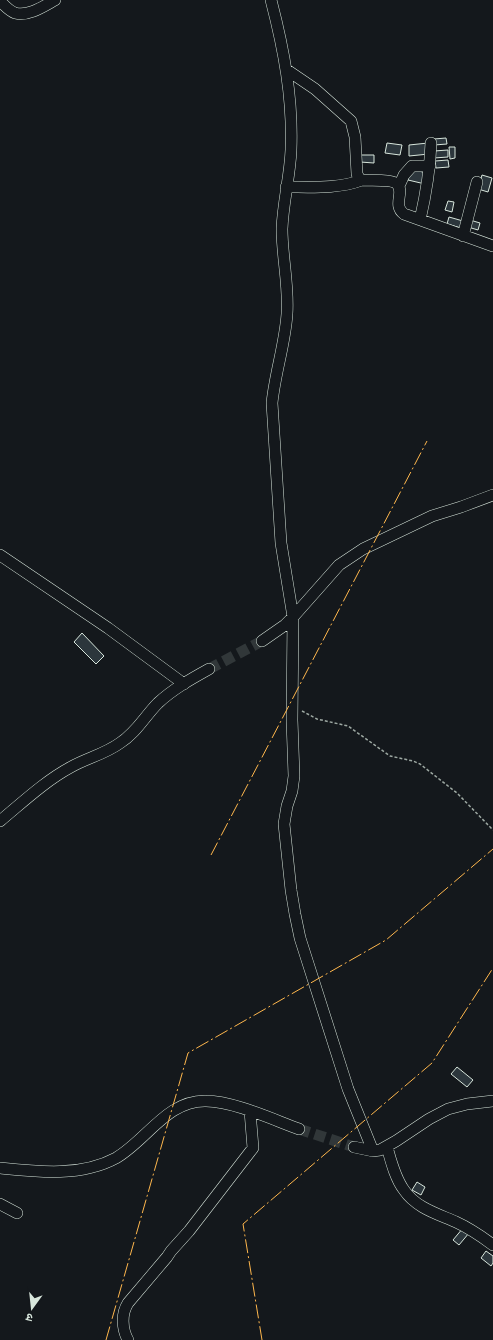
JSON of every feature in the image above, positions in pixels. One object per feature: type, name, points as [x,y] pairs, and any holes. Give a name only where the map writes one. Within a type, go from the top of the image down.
[{"type":"street","points":[[0,1],[15,13],[23,14],[40,8],[55,0]]},
{"type":"street","points":[[271,0],[287,70],[291,139],[291,152],[282,227],[282,248],[288,292],[286,329],[272,403],[282,542],[293,617],[292,748],[294,776],[284,824],[295,914],[300,938],[334,1047],[357,1114],[373,1151]]},
{"type":"street","points":[[287,70],[315,89],[351,121],[355,137],[357,174],[362,180]]},
{"type":"street","points":[[420,220],[428,184],[431,143]]},
{"type":"street","points":[[430,166],[412,166],[404,175],[399,186],[398,208],[400,212],[493,246]]},
{"type":"street","points":[[286,187],[352,184],[362,180],[392,181],[399,186]]},
{"type":"street","points":[[463,236],[477,182]]},
{"type":"street","points":[[262,641],[293,617],[339,565],[363,548],[432,516],[493,495]]},
{"type":"street","points":[[0,555],[108,628],[184,684]]},
{"type":"street","points":[[0,821],[61,772],[72,765],[106,752],[121,743],[135,730],[158,704],[184,684],[209,669]]},
{"type":"street","points":[[0,1168],[35,1172],[60,1172],[100,1165],[116,1158],[129,1149],[164,1117],[178,1108],[192,1102],[207,1101],[223,1103],[299,1129]]},
{"type":"street","points":[[354,1147],[373,1151],[387,1147],[429,1119],[448,1109],[467,1104],[493,1101]]},
{"type":"street","points":[[128,1340],[125,1334],[123,1321],[124,1310],[128,1303],[189,1231],[253,1148],[250,1111]]},
{"type":"street","points":[[387,1147],[398,1179],[403,1190],[408,1196],[426,1209],[471,1229],[493,1245]]},
{"type":"street","points":[[0,1204],[17,1213]]},
{"type":"path","points":[[292,706],[317,719],[348,726],[390,756],[420,764],[457,793],[493,830]]},
{"type":"building","points":[[446,138],[447,144],[434,145],[434,139]]},
{"type":"building","points":[[387,143],[402,145],[400,155],[385,153]]},
{"type":"building","points":[[428,143],[429,154],[409,156],[409,145]]},
{"type":"building","points":[[449,147],[455,147],[455,158],[450,159]]},
{"type":"building","points":[[448,150],[448,157],[434,158],[434,151]]},
{"type":"building","points":[[360,155],[374,155],[374,163],[360,162]]},
{"type":"building","points":[[448,160],[449,167],[436,168],[435,161]]},
{"type":"building","points":[[410,169],[427,173],[425,184],[408,180]]},
{"type":"building","points":[[482,175],[492,178],[488,192],[478,189]]},
{"type":"building","points":[[448,201],[454,202],[452,212],[445,210]]},
{"type":"building","points":[[449,217],[463,221],[461,228],[447,224]]},
{"type":"building","points":[[470,220],[480,223],[478,230],[468,227]]},
{"type":"building","points":[[82,633],[104,656],[96,664],[74,642]]},
{"type":"building","points":[[457,1067],[473,1080],[467,1087],[451,1074]]},
{"type":"building","points":[[417,1182],[425,1187],[421,1195],[412,1190]]},
{"type":"building","points":[[463,1228],[469,1233],[459,1245],[453,1240]]},
{"type":"building","points":[[486,1251],[493,1256],[493,1263],[491,1266],[481,1258]]},
{"type":"tunnel","points":[[209,669],[262,641]]},
{"type":"tunnel","points":[[299,1129],[354,1147]]},
{"type":"power","points":[[211,855],[427,441]]},
{"type":"power","points":[[106,1340],[188,1053],[386,940],[493,849]]},
{"type":"power","points":[[262,1340],[243,1224],[432,1063],[493,968]]}]
